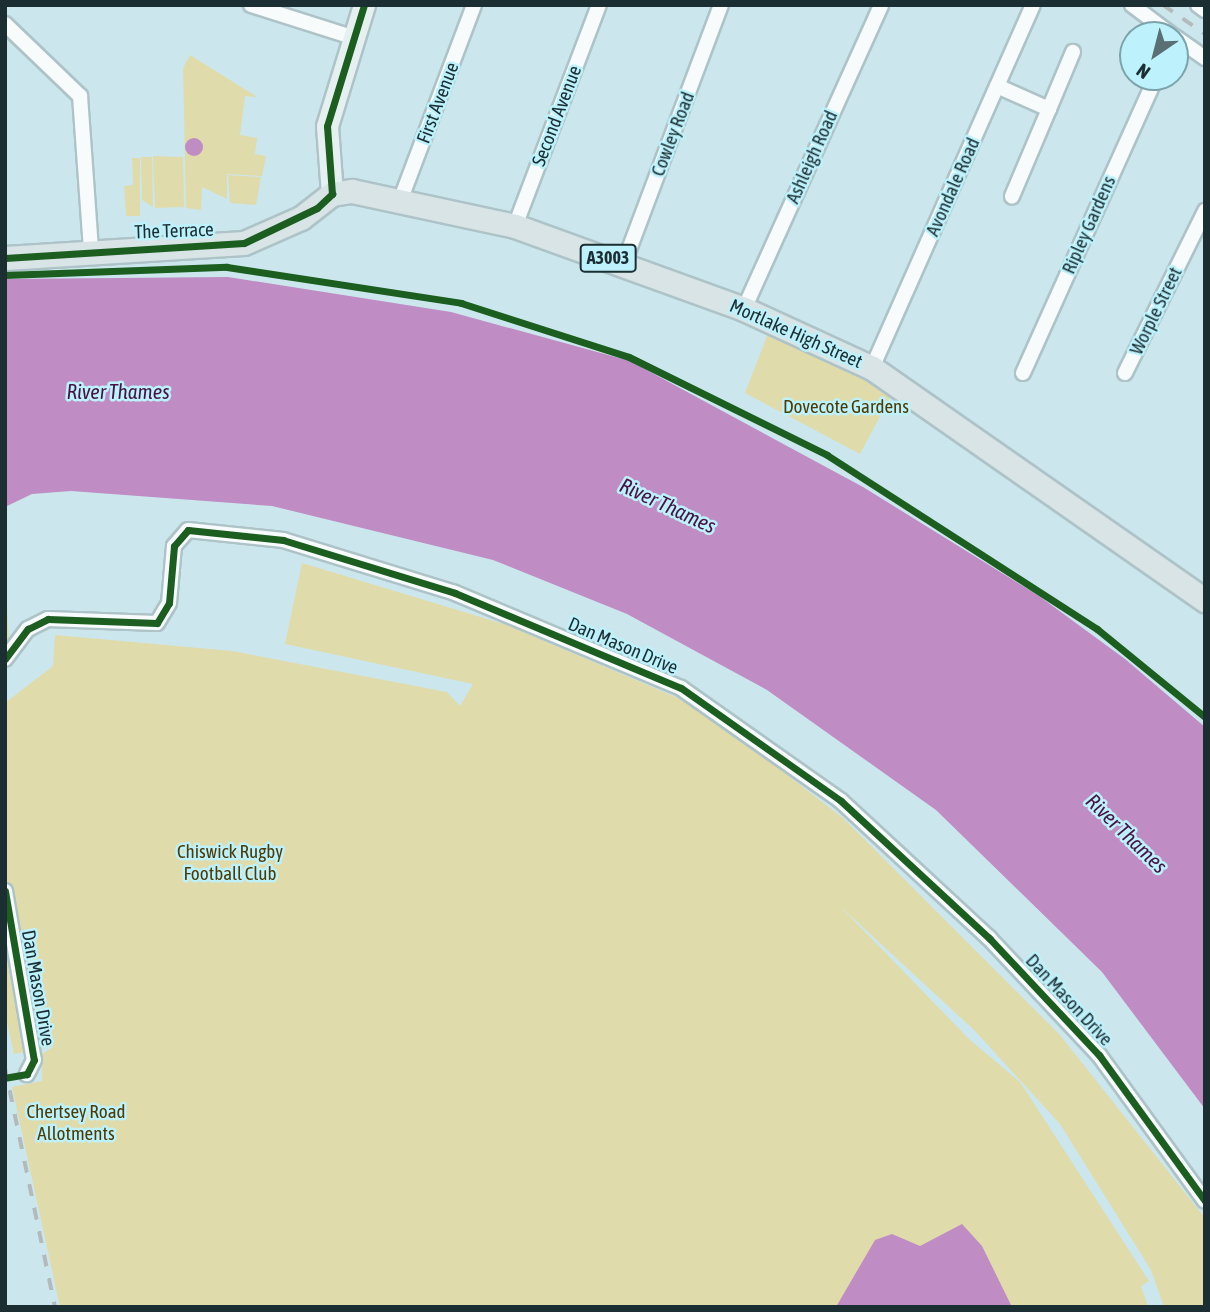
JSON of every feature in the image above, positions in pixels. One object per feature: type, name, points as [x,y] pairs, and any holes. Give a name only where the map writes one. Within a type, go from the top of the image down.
[{"type":"main road","name":"Mortlake High Street","points":[[331,194],[352,191],[516,226],[624,263],[744,309],[872,368],[1205,600]]},
{"type":"main road","name":"The Terrace","points":[[5,258],[91,250],[244,243],[301,218],[331,194]]},
{"type":"street","points":[[251,5],[352,37]]},
{"type":"street","points":[[331,194],[327,126],[352,37],[364,5]]},
{"type":"street","name":"First Avenue","points":[[400,201],[474,5]]},
{"type":"street","name":"Second Avenue","points":[[516,226],[599,5]]},
{"type":"street","name":"Cowley Road","points":[[624,263],[721,5]]},
{"type":"street","name":"Ashleigh Road","points":[[744,309],[880,5]]},
{"type":"street","name":"Avondale Road","points":[[872,368],[1033,5]]},
{"type":"street","points":[[1132,5],[1153,21]]},
{"type":"street","points":[[1198,5],[1205,10]]},
{"type":"street","points":[[5,24],[80,96],[91,250]]},
{"type":"street","points":[[1189,47],[1205,58]]},
{"type":"street","points":[[1012,196],[1073,52]]},
{"type":"street","points":[[997,86],[1049,110]]},
{"type":"street","name":"Ripley Gardens","points":[[1023,373],[1150,91]]},
{"type":"street","name":"Worple Street","points":[[1125,373],[1205,211]]},
{"type":"street","name":"Dan Mason Drive","points":[[5,659],[28,629],[48,619],[157,623],[169,603],[174,546],[188,530],[283,540],[455,593],[681,688],[841,801],[989,938],[1099,1055],[1205,1201]]},
{"type":"street","name":"Dan Mason Drive","points":[[5,891],[34,1060],[27,1074]]},
{"type":"green space","points":[[190,55],[257,97],[245,96],[240,135],[257,138],[255,154],[266,156],[262,176],[227,174],[227,199],[202,187],[201,210],[186,208],[183,68]]},
{"type":"green space","points":[[153,156],[183,157],[184,207],[155,208]]},
{"type":"green space","points":[[141,157],[152,157],[153,207],[142,200]]},
{"type":"green space","points":[[132,158],[140,158],[140,216],[126,216],[124,186],[133,185]]},
{"type":"green space","points":[[228,175],[261,177],[256,205],[230,203]]},
{"type":"green space","name":"Dovecote Gardens","points":[[769,331],[893,392],[860,454],[745,393]]},
{"type":"green space","points":[[302,563],[507,625],[699,707],[843,818],[1060,1035],[1205,1218],[1205,1307],[1164,1307],[1151,1270],[1060,1124],[975,1031],[839,905],[970,1040],[1020,1082],[1149,1281],[1141,1286],[1148,1307],[60,1307],[12,1087],[42,1081],[42,1054],[55,1046],[14,1054],[5,1013],[5,703],[53,666],[55,635],[232,651],[447,692],[460,706],[473,684],[285,644]]},
{"type":"green space","points":[[5,566],[9,642],[5,648]]},
{"type":"water","points":[[194,138],[200,141],[203,147],[200,153],[194,156],[188,153],[185,147],[188,141]]},
{"type":"water","name":"River Thames","points":[[228,277],[451,312],[630,361],[863,487],[1039,596],[1125,659],[1205,727],[1205,1109],[1102,972],[936,810],[767,690],[627,614],[493,560],[272,506],[71,491],[32,494],[5,507],[5,279]]},
{"type":"water","points":[[962,1224],[982,1246],[1012,1307],[836,1307],[875,1240],[892,1234],[920,1246]]},
{"type":"railway","points":[[1163,5],[1205,34]]},
{"type":"railway","points":[[5,1067],[55,1307]]},
{"type":"cycle path","points":[[5,258],[244,243],[317,208],[332,194],[327,126],[364,5]]},
{"type":"cycle path","points":[[5,275],[227,267],[461,303],[629,357],[827,455],[1097,629],[1205,717]]},
{"type":"cycle path","points":[[5,659],[28,629],[48,619],[157,623],[169,603],[174,546],[188,530],[283,540],[455,593],[681,688],[841,801],[989,938],[1099,1055],[1205,1201]]},
{"type":"cycle path","points":[[5,891],[34,1060],[27,1074],[5,1078]]},
{"type":"park label","name":"Chiswick Rugby Football Club","points":[[230,863]]},
{"type":"park label","name":"Chertsey Road Allotments","points":[[76,1123]]}]
